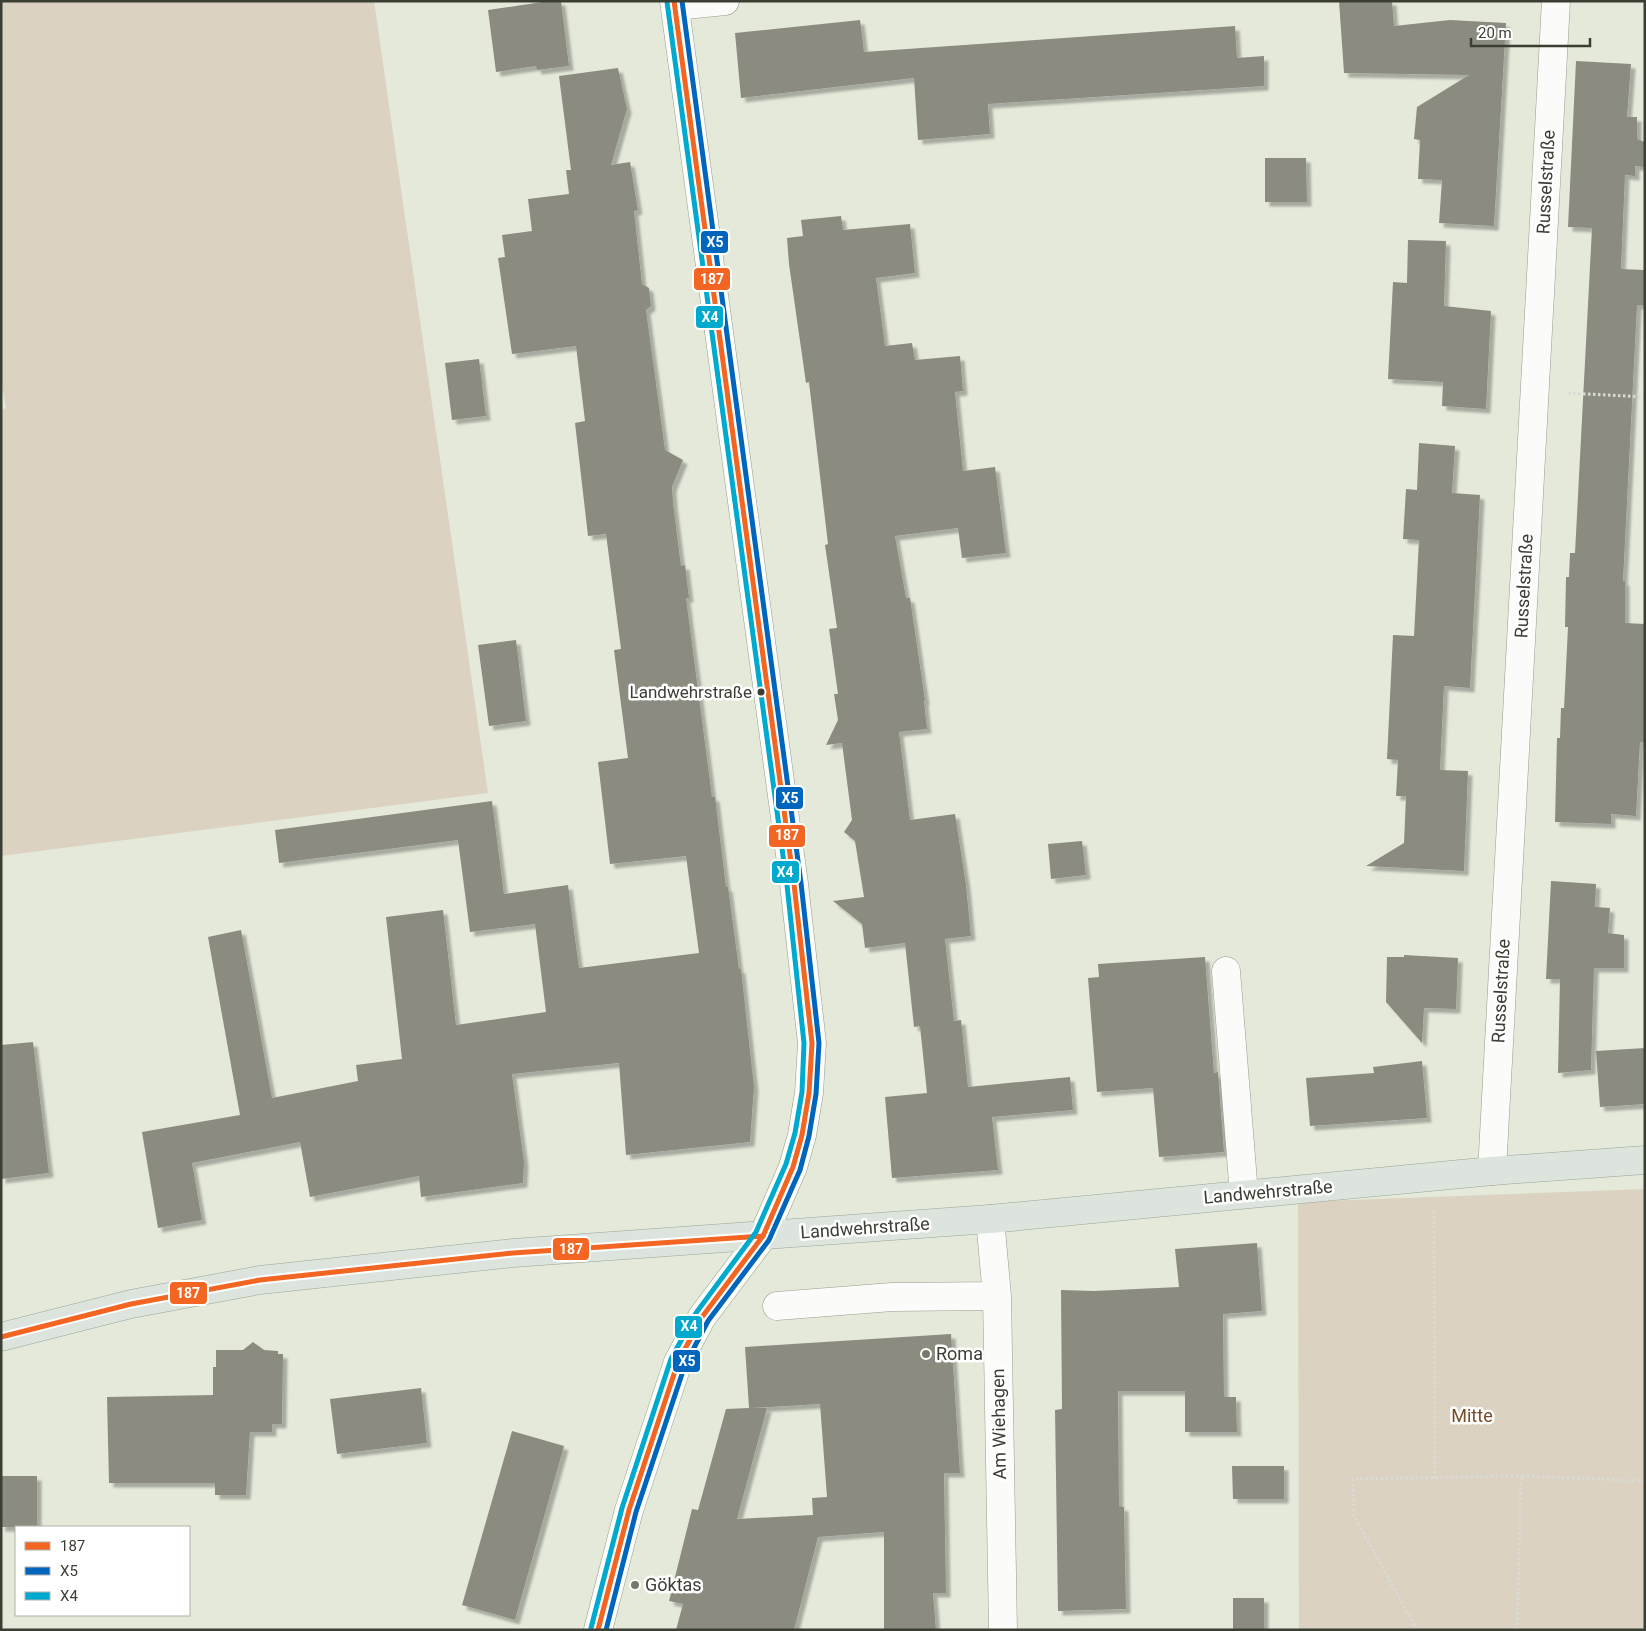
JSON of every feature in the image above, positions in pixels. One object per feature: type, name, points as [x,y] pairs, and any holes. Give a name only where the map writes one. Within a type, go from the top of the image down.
[{"type":"main road","name":"Landwehrstraße","points":[[1,1338],[131,1304],[260,1280],[513,1253],[990,1219],[1492,1171],[1645,1160]]},
{"type":"street","points":[[598,1630],[629,1510],[678,1362],[702,1317],[763,1236],[793,1167],[802,1136],[809,1093],[812,1043],[789,847],[675,4],[725,1]]},
{"type":"street","name":"Russelstraße","points":[[1492,1171],[1556,1]]},
{"type":"street","points":[[1226,971],[1244,1194]]},
{"type":"street","name":"Am Wiehagen","points":[[990,1219],[998,1296],[1003,1630]]},
{"type":"street","points":[[777,1306],[892,1297],[998,1296]]},
{"type":"path","points":[[1534,391],[1645,397]]},
{"type":"path","points":[[1434,1177],[1435,1478]]},
{"type":"path","points":[[1517,1630],[1521,1476]]},
{"type":"path","points":[[1417,1630],[1354,1516],[1352,1479],[1521,1476],[1645,1481]]},
{"type":"green space","points":[[1,1],[374,1],[488,793],[1,856],[1,410],[6,408],[1,380]]},
{"type":"green space","name":"Mitte","points":[[1645,1189],[1645,1630],[1299,1630],[1298,1202]]},
{"type":"building","points":[[561,1],[569,66],[537,70],[536,66],[496,72],[488,10]]},
{"type":"building","points":[[1339,1],[1392,1],[1394,26],[1450,20],[1506,23],[1494,226],[1439,223],[1442,180],[1418,179],[1420,140],[1414,139],[1417,107],[1469,75],[1344,73]]},
{"type":"building","points":[[860,20],[864,52],[1235,26],[1237,58],[1264,56],[1264,86],[988,104],[990,134],[918,140],[914,78],[741,98],[735,33]]},
{"type":"building","points":[[1576,61],[1631,64],[1627,117],[1637,117],[1637,139],[1645,142],[1645,167],[1635,166],[1635,176],[1625,175],[1621,269],[1645,270],[1645,305],[1637,305],[1623,581],[1625,581],[1625,623],[1645,624],[1645,742],[1640,742],[1636,816],[1611,814],[1611,824],[1555,822],[1557,738],[1560,738],[1561,708],[1564,708],[1568,627],[1565,627],[1566,577],[1569,577],[1570,553],[1575,553],[1592,228],[1568,227]]},
{"type":"building","points":[[618,68],[627,109],[611,165],[630,162],[638,210],[634,211],[642,284],[649,288],[651,306],[646,310],[665,450],[683,460],[672,487],[673,503],[681,566],[685,565],[689,598],[686,598],[712,797],[715,797],[726,887],[728,887],[739,969],[741,969],[754,1087],[750,1142],[626,1155],[619,1063],[512,1074],[524,1162],[523,1183],[421,1197],[419,1176],[310,1197],[300,1142],[192,1163],[202,1220],[158,1228],[142,1132],[240,1115],[208,937],[241,930],[272,1098],[358,1081],[356,1065],[402,1059],[386,917],[443,910],[456,1025],[546,1012],[535,924],[470,932],[458,840],[279,863],[275,830],[492,801],[504,894],[568,885],[579,968],[699,953],[686,856],[610,864],[598,762],[628,758],[614,650],[621,649],[606,534],[588,536],[575,423],[585,421],[576,346],[512,354],[498,258],[505,257],[502,235],[532,231],[528,199],[569,194],[566,170],[571,170],[559,76]]},
{"type":"building","points":[[1265,158],[1306,158],[1307,202],[1265,202]]},
{"type":"building","points":[[841,216],[843,230],[910,224],[915,273],[876,278],[885,346],[912,343],[915,360],[960,356],[963,391],[955,392],[963,471],[995,467],[1006,553],[962,558],[958,528],[895,536],[906,598],[910,598],[925,700],[927,729],[899,732],[910,820],[955,814],[966,885],[971,936],[945,939],[954,1021],[961,1020],[968,1087],[1070,1077],[1073,1110],[992,1117],[998,1170],[892,1178],[885,1097],[927,1093],[920,1026],[914,1027],[905,943],[865,948],[862,924],[833,901],[864,897],[855,841],[844,832],[852,820],[842,743],[826,745],[838,720],[834,694],[838,694],[829,629],[837,628],[825,545],[828,544],[809,382],[806,383],[787,238],[803,236],[801,220]]},
{"type":"building","points":[[1408,240],[1446,241],[1444,306],[1491,311],[1486,409],[1442,406],[1443,382],[1388,379],[1393,282],[1407,283]]},
{"type":"building","points":[[479,359],[486,416],[452,420],[445,363]]},
{"type":"building","points":[[1419,443],[1455,446],[1452,493],[1480,495],[1470,688],[1444,686],[1440,770],[1468,771],[1464,871],[1366,866],[1404,843],[1406,796],[1396,796],[1398,760],[1387,759],[1393,635],[1414,636],[1419,540],[1403,539],[1406,489],[1417,490]]},
{"type":"building","points":[[516,640],[526,721],[489,726],[478,645]]},
{"type":"building","points":[[1082,841],[1086,875],[1051,879],[1048,844]]},
{"type":"building","points":[[1551,881],[1596,884],[1595,907],[1610,908],[1608,933],[1624,935],[1624,968],[1594,968],[1591,1070],[1558,1073],[1560,979],[1546,979]]},
{"type":"building","points":[[1404,955],[1458,958],[1456,1009],[1424,1008],[1422,1043],[1386,1002],[1387,957],[1404,957]]},
{"type":"building","points":[[1205,957],[1214,1073],[1218,1072],[1224,1152],[1159,1157],[1153,1088],[1097,1092],[1088,978],[1099,977],[1098,964]]},
{"type":"building","points":[[33,1042],[49,1173],[1,1179],[1,1045]]},
{"type":"building","points":[[1645,1048],[1645,1104],[1600,1107],[1596,1051]]},
{"type":"building","points":[[1422,1061],[1427,1118],[1310,1126],[1306,1078],[1374,1073],[1373,1067]]},
{"type":"building","points":[[1257,1243],[1262,1311],[1223,1314],[1224,1397],[1236,1397],[1237,1432],[1185,1432],[1185,1391],[1118,1391],[1119,1506],[1124,1507],[1126,1609],[1058,1611],[1055,1410],[1062,1409],[1061,1290],[1094,1291],[1179,1287],[1175,1249]]},
{"type":"building","points":[[951,1334],[960,1473],[944,1473],[946,1593],[933,1593],[936,1630],[884,1630],[884,1532],[818,1537],[794,1630],[676,1630],[683,1604],[669,1601],[692,1509],[698,1510],[726,1409],[749,1408],[745,1347]],"holes":[[[820,1404],[827,1497],[812,1498],[813,1515],[737,1519],[767,1408],[752,1408]]]},
{"type":"building","points":[[253,1342],[264,1350],[278,1351],[278,1354],[283,1354],[282,1424],[272,1424],[272,1432],[250,1432],[246,1495],[215,1495],[215,1483],[109,1483],[107,1397],[213,1395],[213,1367],[216,1367],[216,1350],[243,1350]]},
{"type":"building","points":[[421,1388],[427,1443],[337,1454],[330,1399]]},
{"type":"building","points":[[512,1431],[564,1446],[515,1620],[462,1605]]},
{"type":"building","points":[[1232,1466],[1284,1466],[1284,1499],[1233,1499]]},
{"type":"building","points":[[1,1476],[37,1476],[37,1526],[1,1527]]},
{"type":"building","points":[[1233,1598],[1264,1598],[1264,1630],[1233,1630]]},
{"type":"transit line","name":"187","points":[[598,1630],[629,1510],[678,1362],[702,1317],[763,1236],[793,1167],[802,1135],[809,1093],[812,1043],[794,884],[674,1]]},
{"type":"transit line","name":"X5","points":[[606,1630],[636,1512],[685,1365],[708,1321],[769,1240],[800,1170],[809,1136],[816,1094],[819,1043],[801,883],[682,1]]},
{"type":"transit line","name":"X4","points":[[591,1628],[622,1508],[671,1359],[696,1313],[756,1232],[786,1164],[795,1133],[802,1092],[804,1043],[787,885],[667,2]]},
{"type":"transit line","name":"187","points":[[1,1337],[131,1304],[260,1280],[513,1253],[763,1236]]},
{"type":"place","name":"Landwehrstraße","points":[[761,692]]},
{"type":"place","name":"Roma","points":[[926,1354]]},
{"type":"place","name":"Göktas","points":[[635,1585]]}]
